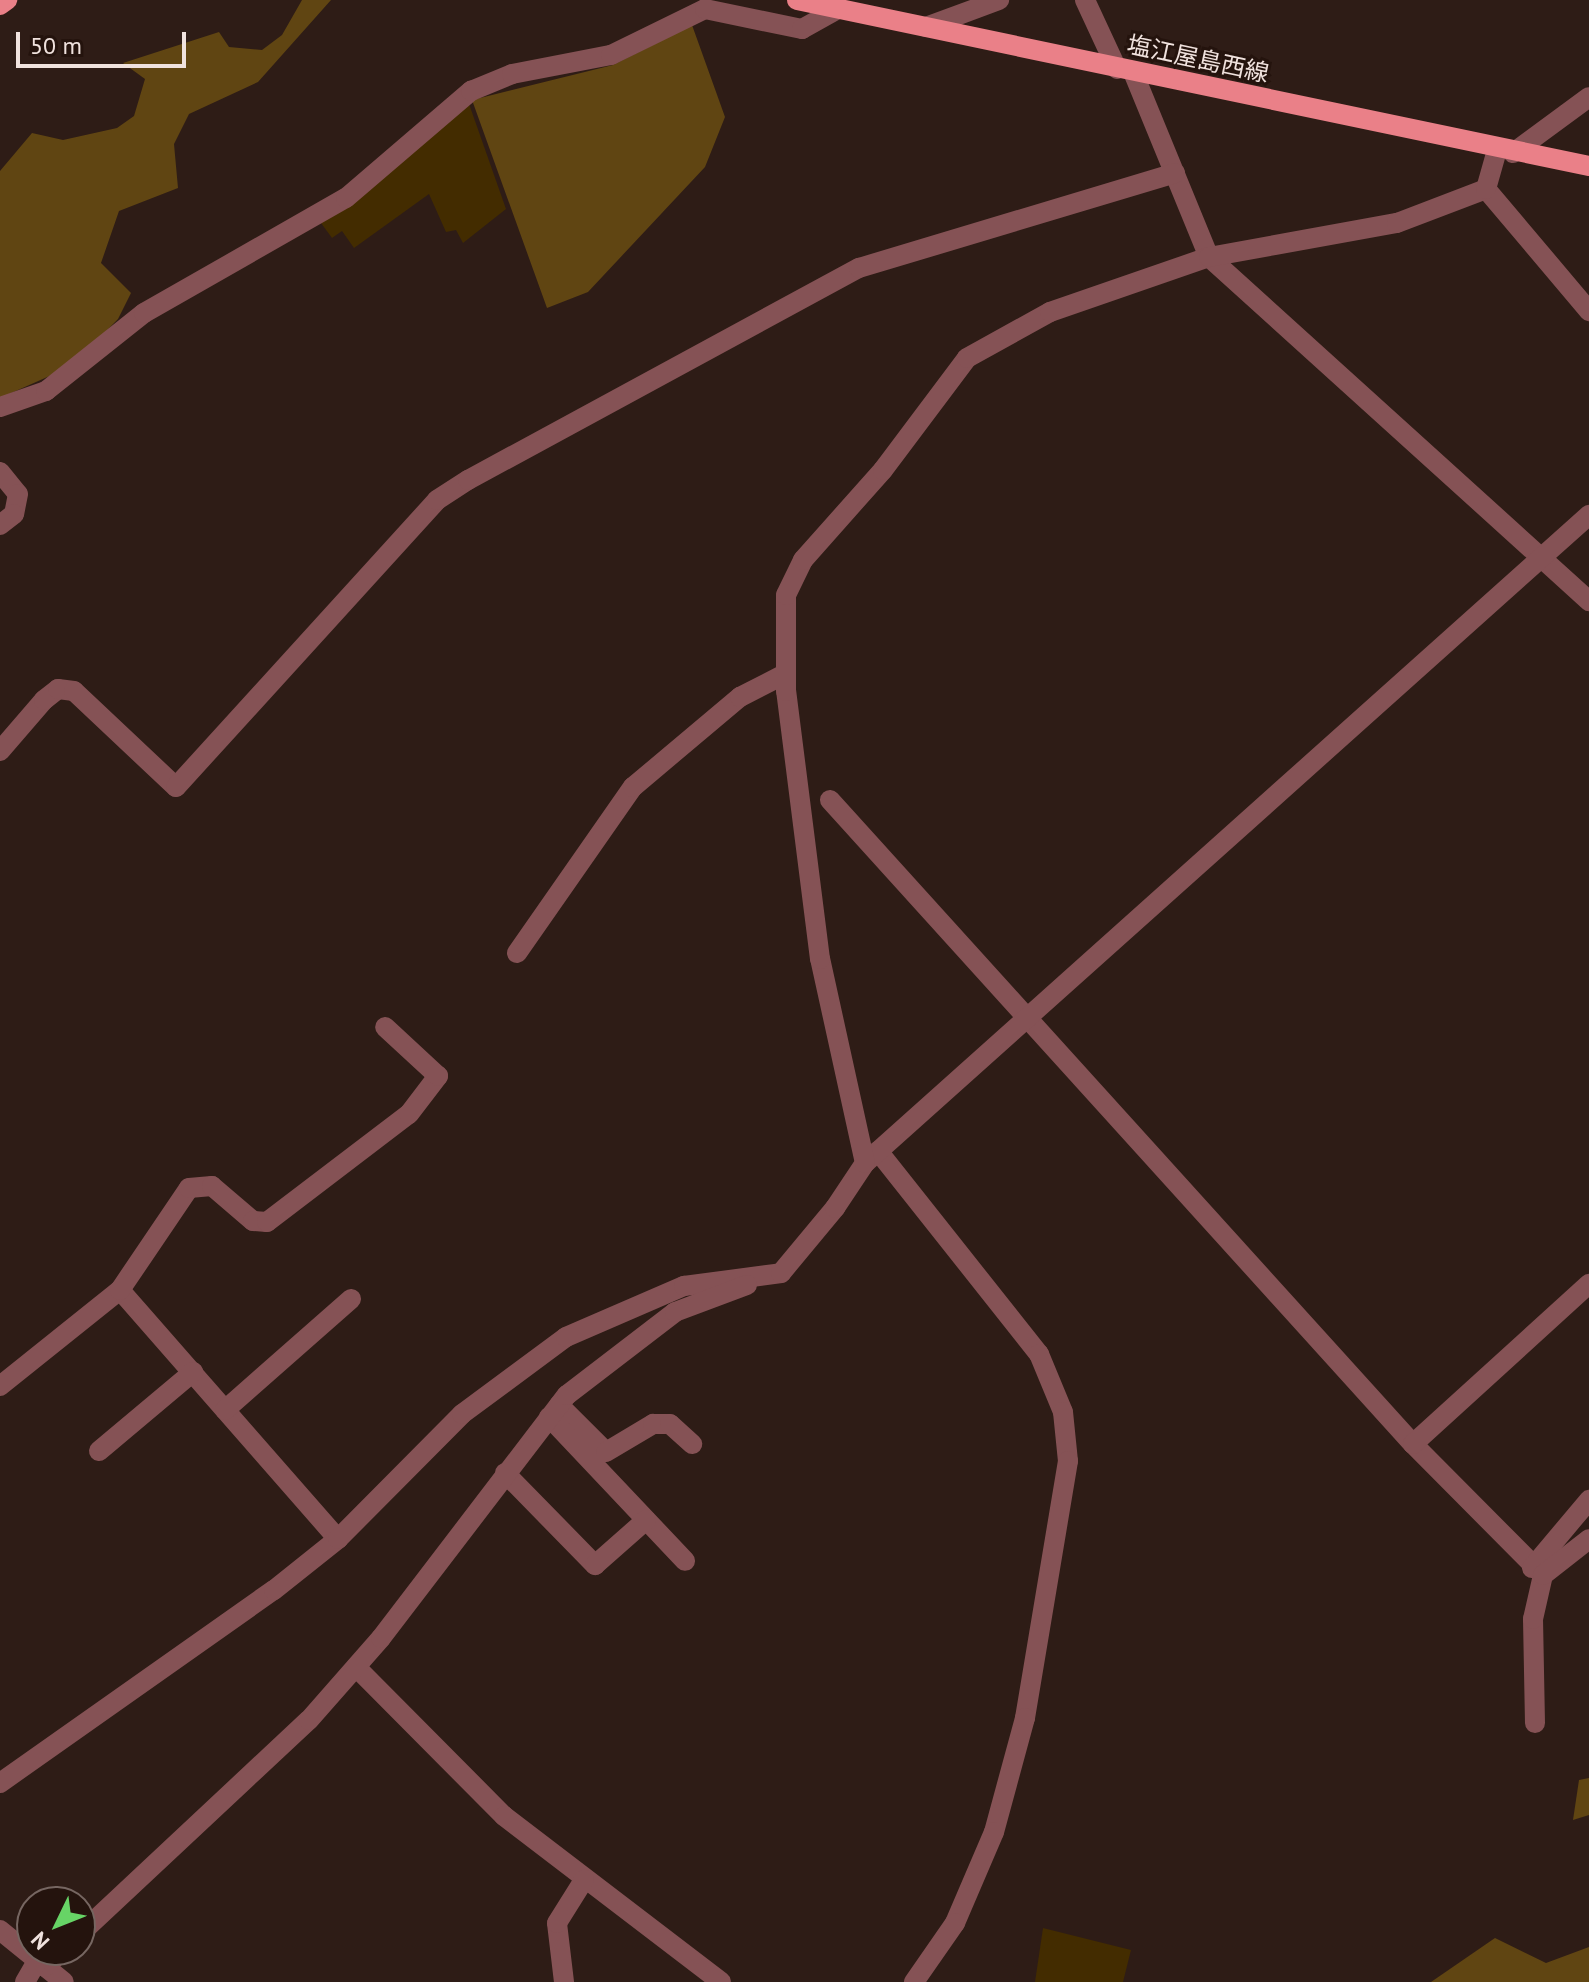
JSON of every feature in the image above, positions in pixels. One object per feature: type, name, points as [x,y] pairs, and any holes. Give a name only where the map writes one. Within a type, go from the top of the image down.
[{"type":"main road","points":[[0,5],[7,0]]},
{"type":"main road","name":"塩江屋島西線","points":[[797,0],[1505,152],[1589,166]]},
{"type":"street","points":[[926,27],[999,0]]},
{"type":"street","points":[[1085,0],[1125,70],[1175,173],[1209,257],[1406,431],[1537,560],[1589,601]]},
{"type":"street","points":[[0,407],[46,391],[144,313],[346,198],[471,91],[512,74],[611,55],[705,9],[802,29],[838,9]]},
{"type":"street","points":[[914,1982],[955,1923],[994,1832],[1025,1718],[1068,1461],[1063,1412],[1039,1354],[872,1157],[820,959],[785,674],[786,595],[803,560],[967,358],[1050,312],[1209,257],[1397,223],[1486,189],[1505,152],[1589,97]]},
{"type":"street","points":[[0,751],[44,700],[58,689],[74,691],[176,787],[437,500],[468,480],[859,268],[1175,173]]},
{"type":"street","points":[[1486,189],[1589,311]]},
{"type":"street","points":[[0,472],[18,494],[14,514],[0,525]]},
{"type":"street","points":[[96,1919],[356,1667],[554,1411],[675,1312],[781,1273],[872,1157],[1030,1020],[1589,515]]},
{"type":"street","points":[[517,953],[633,787],[740,697],[785,674]]},
{"type":"street","points":[[830,800],[1413,1444],[1538,1572]]},
{"type":"street","points":[[0,1386],[120,1290],[189,1188],[212,1186],[253,1221],[267,1222],[409,1114],[438,1076],[385,1027]]},
{"type":"street","points":[[0,1783],[338,1539],[462,1414],[566,1337],[684,1286],[781,1273]]},
{"type":"street","points":[[1413,1444],[1589,1284]]},
{"type":"street","points":[[120,1290],[338,1539]]},
{"type":"street","points":[[225,1410],[351,1299]]},
{"type":"street","points":[[99,1451],[193,1372]]},
{"type":"street","points":[[554,1411],[606,1452],[653,1424],[670,1424],[692,1444]]},
{"type":"street","points":[[554,1411],[646,1520],[685,1561]]},
{"type":"street","points":[[505,1473],[595,1565],[646,1520]]},
{"type":"street","points":[[1535,1723],[1533,1619],[1538,1572],[1589,1500]]},
{"type":"street","points":[[1538,1572],[1589,1539]]},
{"type":"street","points":[[356,1667],[504,1816],[721,1982]]},
{"type":"street","points":[[564,1982],[557,1923],[584,1880]]},
{"type":"street","points":[[0,1930],[16,1943]]},
{"type":"street","points":[[25,1982],[39,1966]]},
{"type":"street","points":[[44,1966],[64,1982]]},
{"type":"shaded area","points":[[302,0],[331,0],[258,82],[189,114],[174,144],[178,188],[119,211],[101,263],[131,293],[118,319],[72,366],[0,398],[0,171],[32,133],[63,140],[117,128],[134,116],[145,79],[123,63],[219,32],[229,47],[262,50],[282,35]]},
{"type":"shaded area","points":[[692,25],[725,117],[705,167],[588,292],[547,308],[472,100],[613,65]]},
{"type":"shaded area","points":[[468,101],[506,209],[463,243],[456,230],[446,232],[429,194],[354,248],[342,231],[332,238],[321,223]]},
{"type":"shaded area","points":[[1589,1778],[1589,1815],[1573,1820],[1579,1780]]},
{"type":"shaded area","points":[[1043,1928],[1131,1950],[1123,1982],[1035,1982]]},
{"type":"shaded area","points":[[1495,1938],[1546,1963],[1589,1947],[1589,1982],[1431,1982]]}]
